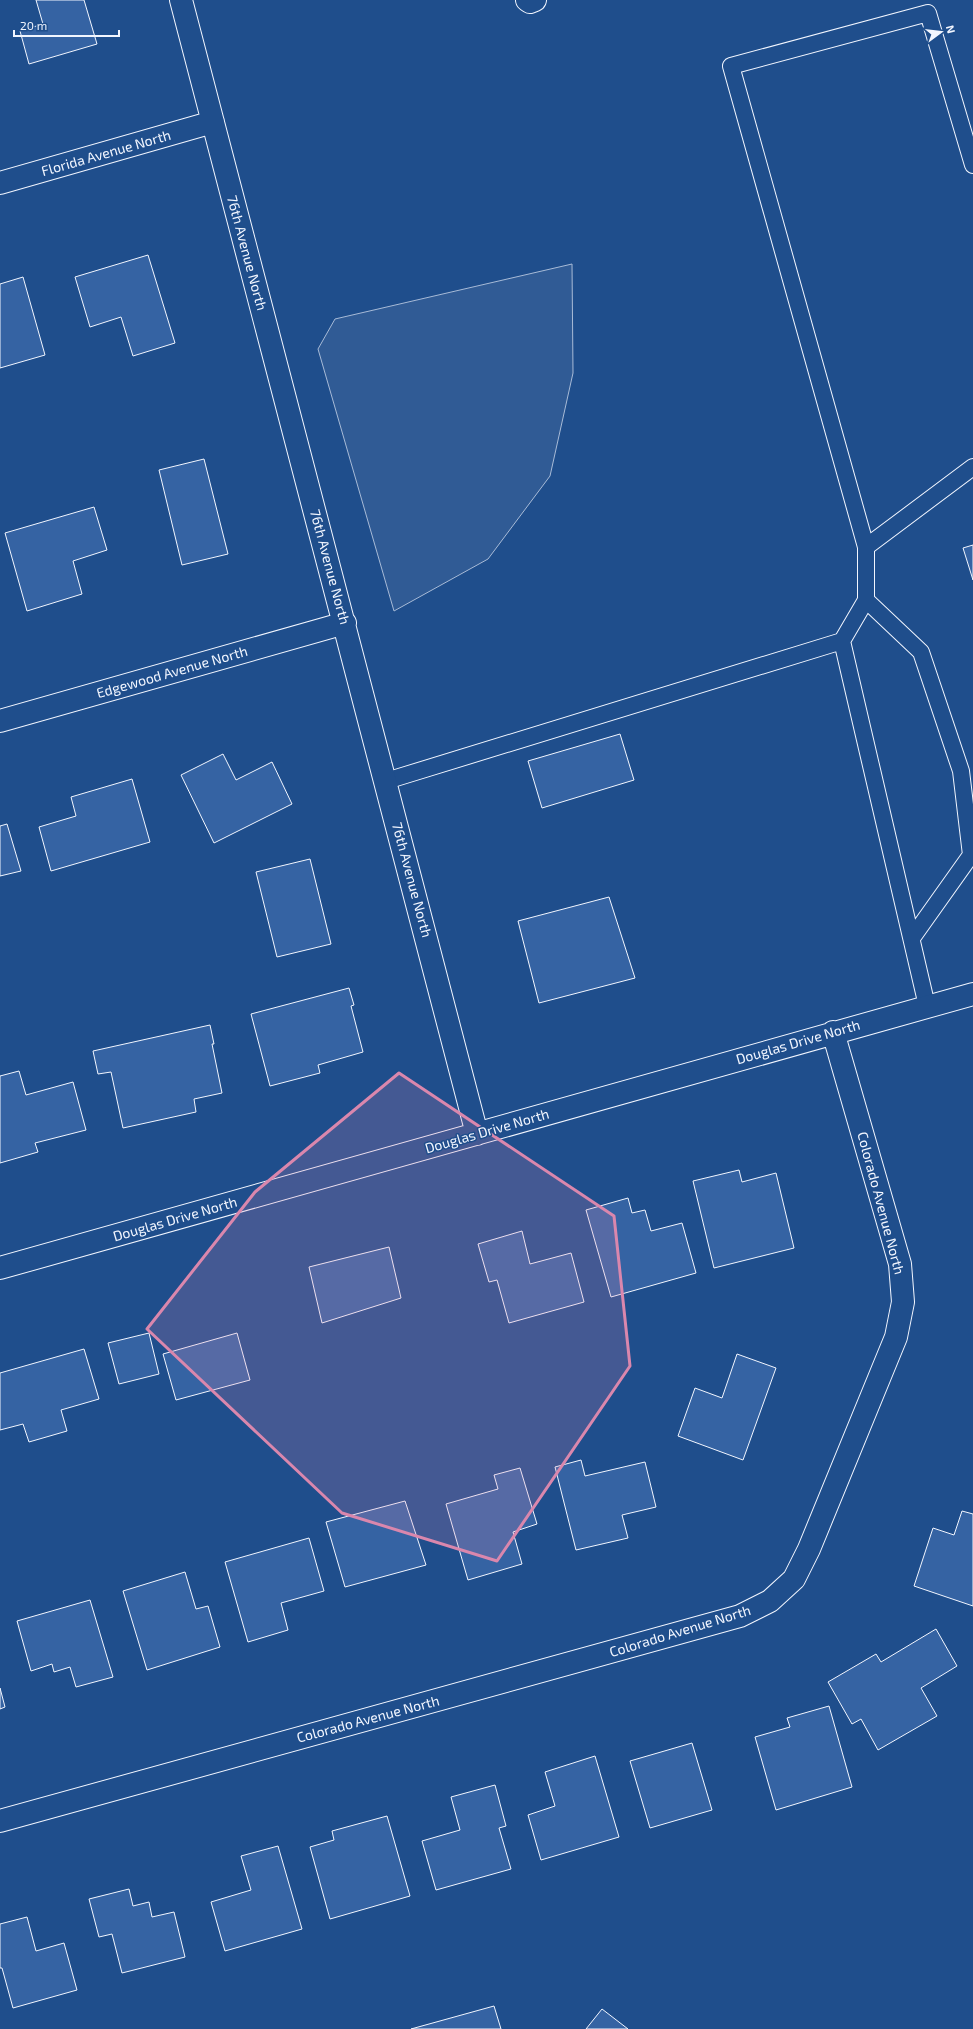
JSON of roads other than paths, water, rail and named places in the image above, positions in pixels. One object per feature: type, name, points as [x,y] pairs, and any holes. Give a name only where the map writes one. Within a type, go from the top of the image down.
[{"type":"street","name":"76th Avenue North","points":[[181,0],[345,623],[477,1134]]},
{"type":"street","points":[[527,0],[530,2],[535,0]]},
{"type":"street","name":"Florida Avenue North","points":[[0,183],[213,122]]},
{"type":"street","name":"Edgewood Avenue North","points":[[0,721],[345,623]]},
{"type":"street","name":"Douglas Drive North","points":[[0,1268],[833,1032],[973,994]]},
{"type":"street","name":"Colorado Avenue North","points":[[0,1820],[740,1616],[770,1601],[794,1579],[809,1549],[896,1337],[903,1302],[900,1264],[833,1032]]},
{"type":"lane","points":[[927,1006],[842,642],[866,600],[866,547],[731,66],[928,13],[973,165]]},
{"type":"lane","points":[[866,547],[973,467]]},
{"type":"lane","points":[[866,600],[921,652],[961,771],[971,855],[912,938]]},
{"type":"lane","points":[[386,781],[842,642]]}]
